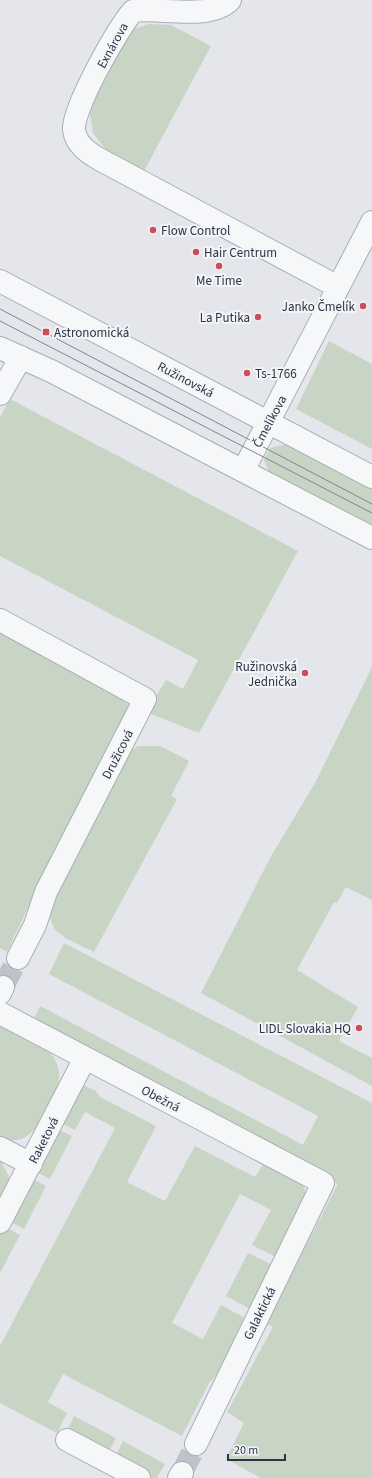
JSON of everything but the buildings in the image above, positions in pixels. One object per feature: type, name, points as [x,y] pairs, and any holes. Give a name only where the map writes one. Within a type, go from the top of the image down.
[{"type":"street","name":"Exnárova","points":[[230,0],[208,12],[146,9],[133,11],[122,24],[80,105],[74,129],[78,143],[87,153],[338,287]]},
{"type":"street","name":"Čmelíkova","points":[[243,471],[372,222]]},
{"type":"street","name":"Ružinovská","points":[[0,281],[372,477]]},
{"type":"street","points":[[0,348],[20,356],[372,538]]},
{"type":"street","points":[[0,394],[20,356]]},
{"type":"street","name":"Družicová","points":[[0,620],[145,699],[46,892],[35,925],[18,958]]},
{"type":"street","name":"Obežná","points":[[0,1014],[323,1183]]},
{"type":"street","name":"Raketová","points":[[0,1222],[85,1058]]},
{"type":"street","points":[[0,1148],[31,1164]]},
{"type":"street","name":"Galaktická","points":[[196,1444],[323,1183]]},
{"type":"street","points":[[67,1440],[139,1478]]},
{"type":"green space","points":[[149,24],[171,25],[211,46],[143,173],[109,154],[93,133],[89,109],[121,44],[134,29]]},
{"type":"green space","points":[[329,341],[372,364],[372,449],[296,409]]},
{"type":"green space","points":[[10,399],[298,551],[199,733],[146,712],[166,680],[183,689],[198,660],[0,556],[0,417]]},
{"type":"green space","points":[[287,444],[372,488],[372,528],[270,474],[264,460],[270,448]]},
{"type":"green space","points":[[0,625],[115,686],[128,705],[125,729],[34,895],[7,952],[0,948]]},
{"type":"green space","points":[[372,667],[372,900],[346,887],[337,903],[334,902],[297,970],[358,1007],[339,1041],[372,1058],[372,1086],[201,993],[270,858],[315,783]]},
{"type":"green space","points":[[138,746],[160,746],[189,761],[171,796],[177,799],[94,952],[67,939],[55,930],[48,914],[121,759]]},
{"type":"green space","points":[[64,943],[372,1103],[372,1478],[261,1478],[226,1459],[244,1423],[227,1412],[273,1327],[264,1322],[271,1313],[338,1184],[32,1022],[40,1006],[303,1145],[318,1116],[49,974]]},
{"type":"green space","points":[[0,1023],[44,1047],[54,1058],[59,1073],[58,1086],[46,1113],[28,1135],[18,1140],[0,1139]]},
{"type":"green space","points":[[81,1084],[96,1091],[100,1097],[156,1126],[127,1182],[165,1201],[195,1146],[255,1177],[263,1164],[299,1182],[302,1184],[305,1191],[305,1201],[298,1222],[278,1258],[252,1245],[271,1210],[240,1194],[172,1323],[203,1339],[221,1305],[247,1319],[222,1369],[209,1383],[182,1436],[63,1374],[48,1402],[67,1413],[57,1433],[0,1403],[0,1346],[115,1128],[85,1112],[75,1130],[59,1122]]},
{"type":"green space","points":[[55,1128],[72,1136],[50,1179],[33,1170]]},
{"type":"green space","points":[[0,1159],[11,1181],[0,1212]]},
{"type":"green space","points":[[29,1177],[46,1186],[24,1229],[7,1220]]},
{"type":"green space","points":[[3,1226],[20,1235],[0,1273],[0,1233]]},
{"type":"green space","points":[[248,1253],[275,1266],[252,1310],[226,1296]]},
{"type":"green space","points":[[74,1416],[116,1438],[107,1455],[66,1433]]},
{"type":"green space","points":[[123,1441],[165,1464],[157,1478],[150,1478],[114,1459]]},
{"type":"tunnel","points":[[3,987],[18,958]]},
{"type":"tunnel","points":[[182,1473],[196,1444]]},
{"type":"tram line","points":[[0,309],[372,504]]},
{"type":"tram line","points":[[0,321],[372,513]]},
{"type":"place","name":"Flow Control","points":[[153,230]]},
{"type":"place","name":"Hair Centrum","points":[[196,252]]},
{"type":"place","name":"Me Time","points":[[219,266]]},
{"type":"place","name":"Janko Čmelík","points":[[363,306]]},
{"type":"place","name":"La Putika","points":[[258,317]]},
{"type":"place","name":"Astronomická","points":[[46,332]]},
{"type":"place","name":"Ts-1766","points":[[247,373]]},
{"type":"place","name":"Ružinovská Jednička","points":[[305,673]]},
{"type":"place","name":"LIDL Slovakia HQ","points":[[359,1028]]}]
